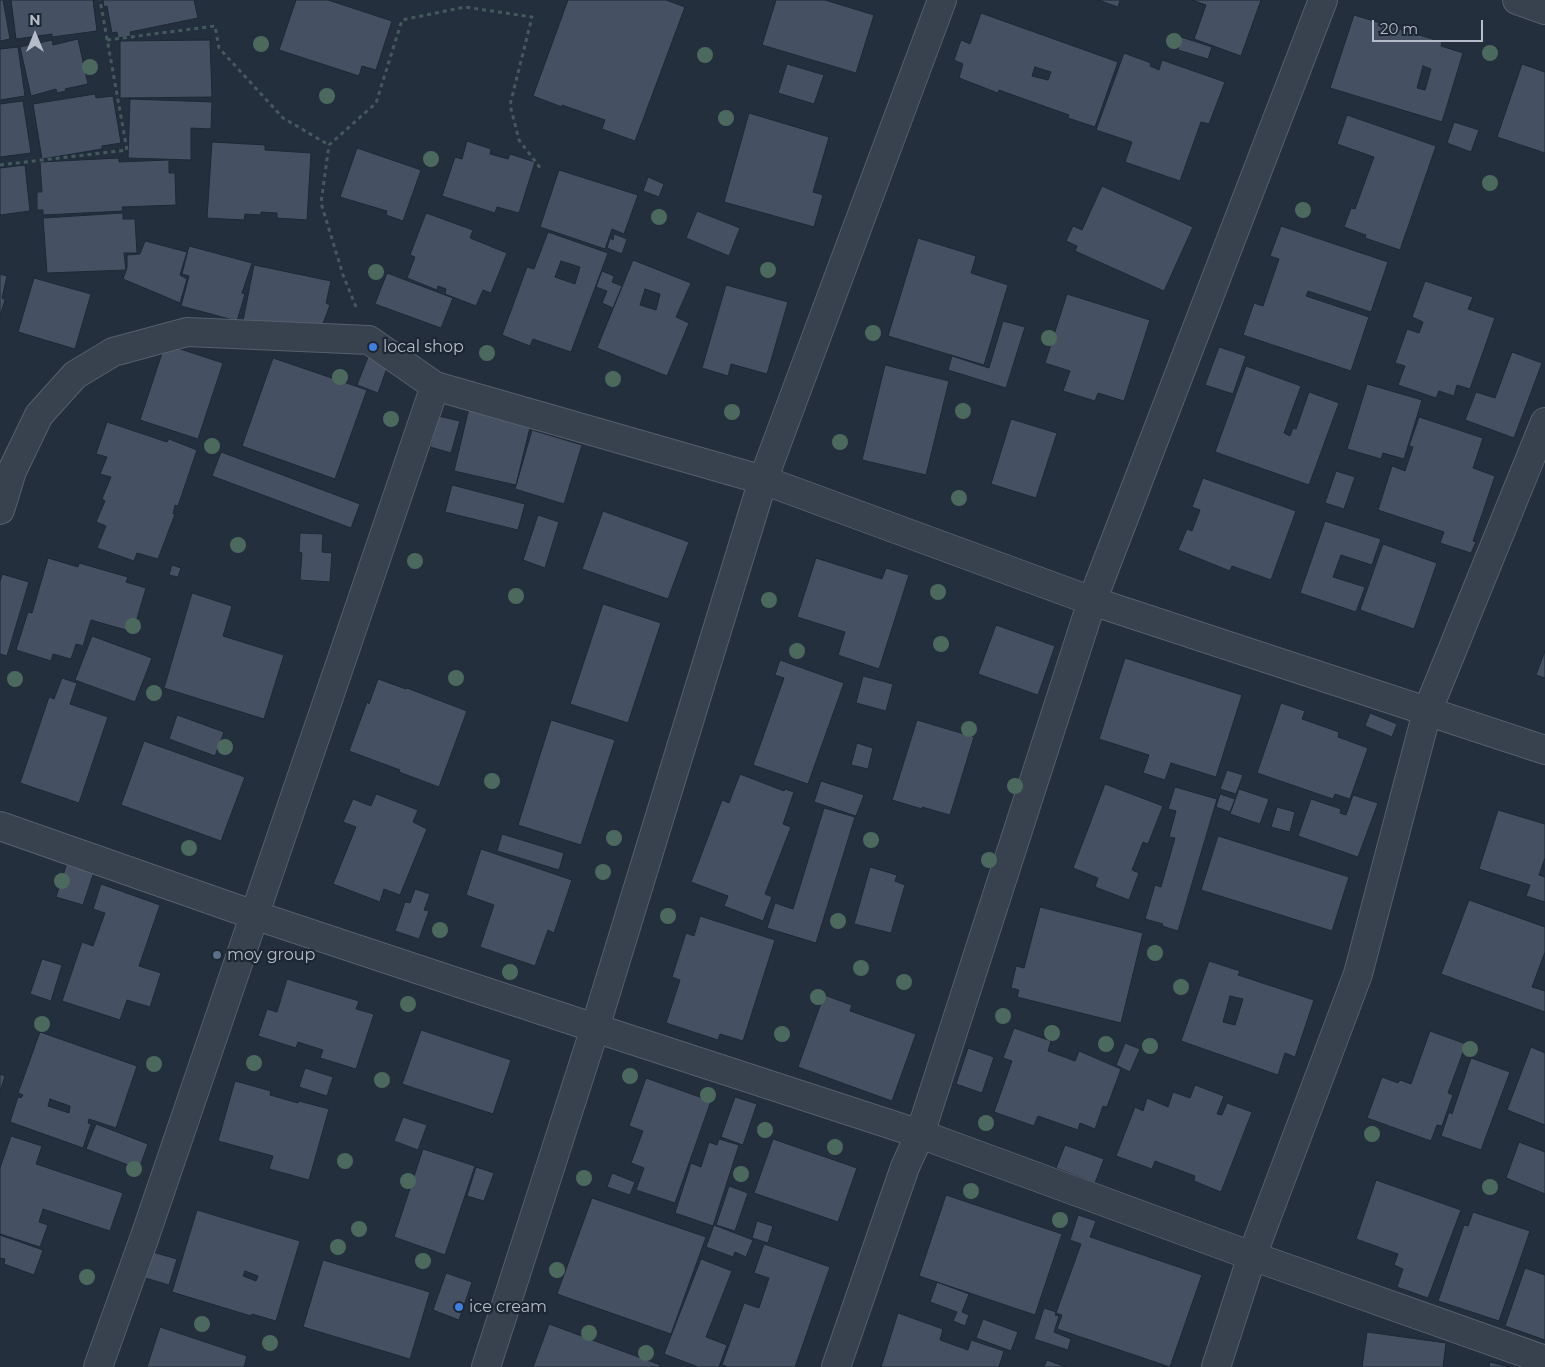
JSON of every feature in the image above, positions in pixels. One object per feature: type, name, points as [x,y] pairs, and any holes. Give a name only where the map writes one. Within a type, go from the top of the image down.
[{"type":"street","points":[[486,1367],[595,1028],[763,480],[942,0]]},
{"type":"street","points":[[836,1367],[905,1167],[920,1134],[1092,601],[1323,0]]},
{"type":"street","points":[[1517,0],[1545,10]]},
{"type":"street","points":[[0,510],[12,471],[39,415],[75,375],[113,352],[187,332],[369,340],[435,386],[763,480],[1092,601],[1545,750]]},
{"type":"street","points":[[98,1367],[147,1229],[435,386]]},
{"type":"street","points":[[1216,1367],[1252,1256],[1358,974],[1427,712],[1545,422]]},
{"type":"street","points":[[0,826],[254,915],[920,1134],[1252,1256],[1545,1360]]},
{"type":"path","points":[[0,164],[127,150],[100,0]]},
{"type":"path","points":[[369,340],[343,275],[321,204],[329,145],[376,103],[402,20],[466,7],[532,17],[510,105],[519,140],[541,168]]},
{"type":"path","points":[[107,40],[215,26],[219,48],[283,118],[329,145]]},
{"type":"building","points":[[0,0],[3,0],[10,39],[0,41]]},
{"type":"building","points":[[11,0],[93,0],[97,31],[52,37],[52,34],[16,39]]},
{"type":"building","points":[[103,0],[194,0],[198,18],[130,32],[131,36],[118,38],[117,32],[112,33],[107,6],[104,7]]},
{"type":"building","points":[[296,0],[328,0],[392,21],[376,70],[362,66],[359,76],[279,50]]},
{"type":"building","points":[[568,0],[666,0],[685,7],[635,141],[602,129],[605,120],[533,96]]},
{"type":"building","points":[[776,0],[825,0],[874,15],[856,73],[762,45]]},
{"type":"building","points":[[1098,0],[1120,0],[1118,7]]},
{"type":"building","points":[[1192,0],[1261,0],[1241,56],[1194,39],[1206,5]]},
{"type":"building","points":[[981,13],[1118,62],[1095,127],[1068,118],[1069,115],[999,90],[998,93],[959,78],[963,64],[954,60],[961,40],[970,44]],"holes":[[[1035,67],[1051,72],[1048,80],[1032,76]]]},
{"type":"building","points":[[1354,15],[1442,42],[1441,46],[1463,53],[1442,122],[1330,88]],"holes":[[[1423,66],[1431,69],[1425,90],[1417,88]]]},
{"type":"building","points":[[1181,37],[1212,47],[1208,59],[1178,50]]},
{"type":"building","points":[[78,39],[88,84],[65,89],[66,91],[57,93],[56,89],[31,96],[20,47],[52,40],[53,45]]},
{"type":"building","points":[[210,40],[212,97],[120,98],[120,41]]},
{"type":"building","points":[[18,47],[25,96],[0,100],[0,49]]},
{"type":"building","points":[[1124,53],[1151,63],[1150,66],[1159,70],[1162,60],[1225,82],[1209,124],[1201,122],[1180,181],[1125,162],[1132,142],[1096,130]]},
{"type":"building","points":[[787,64],[824,75],[814,104],[778,93]]},
{"type":"building","points":[[1522,64],[1545,72],[1545,153],[1497,137]]},
{"type":"building","points":[[95,94],[96,98],[113,96],[121,143],[102,146],[102,149],[42,159],[33,104]]},
{"type":"building","points":[[130,99],[212,102],[211,129],[191,128],[191,160],[128,158]]},
{"type":"building","points":[[23,101],[31,153],[0,157],[0,104]]},
{"type":"building","points":[[749,113],[829,137],[813,192],[823,195],[814,227],[724,202]]},
{"type":"building","points":[[1347,115],[1436,146],[1400,250],[1365,238],[1366,235],[1344,227],[1351,208],[1355,209],[1374,157],[1337,144]]},
{"type":"building","points":[[1454,122],[1479,130],[1471,152],[1447,143]]},
{"type":"building","points":[[467,141],[491,149],[490,154],[508,159],[510,154],[535,162],[519,213],[497,207],[495,213],[442,196],[455,157],[462,159]]},
{"type":"building","points":[[212,142],[265,145],[265,150],[311,153],[307,220],[277,218],[277,213],[261,212],[261,215],[245,214],[244,220],[207,218]]},
{"type":"building","points":[[357,148],[421,170],[403,221],[386,215],[387,211],[340,197]]},
{"type":"building","points":[[119,158],[119,162],[169,160],[169,173],[175,173],[176,205],[122,207],[123,211],[43,215],[43,210],[37,210],[37,192],[42,192],[40,162]]},
{"type":"building","points":[[25,165],[30,211],[0,215],[0,168]]},
{"type":"building","points":[[559,170],[638,195],[624,234],[612,229],[605,249],[540,227]]},
{"type":"building","points":[[648,177],[664,184],[659,197],[643,191]]},
{"type":"building","points":[[1102,186],[1193,227],[1164,291],[1075,251],[1077,246],[1066,241],[1073,226],[1082,230]]},
{"type":"building","points":[[697,211],[740,228],[729,256],[686,238]]},
{"type":"building","points":[[123,213],[123,219],[135,219],[137,253],[124,253],[126,270],[47,273],[43,218]]},
{"type":"building","points":[[426,213],[473,230],[470,238],[507,253],[491,293],[483,290],[476,306],[445,294],[446,289],[438,286],[437,290],[407,278],[415,257],[410,255]]},
{"type":"building","points":[[1281,226],[1388,262],[1371,312],[1308,291],[1306,296],[1369,317],[1351,371],[1243,335],[1254,303],[1263,306],[1279,259],[1270,256]]},
{"type":"building","points":[[548,232],[608,253],[571,352],[533,339],[530,346],[502,335],[527,267],[534,269]],"holes":[[[561,261],[580,267],[575,284],[555,277]]]},
{"type":"building","points":[[614,234],[627,239],[622,254],[607,248],[610,238],[613,240]]},
{"type":"building","points":[[918,238],[976,256],[971,273],[1008,285],[984,365],[888,336]]},
{"type":"building","points":[[145,241],[187,252],[180,275],[187,279],[180,303],[123,279],[127,268],[127,255],[140,254]]},
{"type":"building","points":[[189,246],[252,263],[242,293],[245,294],[237,321],[181,306],[189,276],[182,274]]},
{"type":"building","points":[[633,260],[691,283],[676,317],[689,323],[667,376],[597,348]],"holes":[[[645,289],[660,294],[656,310],[640,305]]]},
{"type":"building","points":[[254,265],[331,281],[326,303],[330,305],[319,334],[243,321]]},
{"type":"building","points":[[602,271],[614,276],[612,282],[622,286],[613,308],[602,303],[607,291],[596,287]]},
{"type":"building","points":[[387,273],[453,298],[441,328],[375,304]]},
{"type":"building","points":[[0,274],[7,276],[2,298],[5,300],[0,316]]},
{"type":"building","points":[[34,278],[91,294],[75,349],[18,332]]},
{"type":"building","points":[[1425,281],[1473,297],[1468,309],[1495,318],[1470,389],[1457,385],[1454,396],[1439,391],[1436,398],[1398,385],[1405,366],[1395,363],[1407,329],[1419,333],[1423,322],[1412,317]]},
{"type":"building","points":[[726,285],[788,302],[767,374],[731,364],[728,376],[702,368]]},
{"type":"building","points":[[1067,294],[1150,320],[1124,401],[1098,393],[1095,401],[1063,391],[1070,371],[1045,363]]},
{"type":"building","points":[[1003,321],[1025,327],[1006,388],[948,370],[952,356],[989,368]]},
{"type":"building","points":[[165,344],[223,363],[198,439],[140,420]]},
{"type":"building","points":[[1219,347],[1246,356],[1233,394],[1205,385]]},
{"type":"building","points":[[1512,352],[1542,363],[1514,438],[1465,420],[1476,392],[1495,398]]},
{"type":"building","points":[[368,357],[388,365],[378,393],[357,385]]},
{"type":"building","points":[[273,358],[367,390],[335,479],[242,446]]},
{"type":"building","points":[[885,365],[949,381],[926,475],[862,460]]},
{"type":"building","points":[[1246,366],[1301,386],[1284,433],[1290,436],[1293,428],[1296,429],[1309,392],[1339,403],[1309,485],[1215,452]]},
{"type":"building","points":[[1367,384],[1422,400],[1404,459],[1383,453],[1381,459],[1347,449]]},
{"type":"building","points":[[470,404],[532,419],[516,485],[454,471]]},
{"type":"building","points":[[438,416],[460,421],[451,453],[430,447]]},
{"type":"building","points":[[1419,417],[1483,438],[1473,468],[1495,476],[1473,541],[1476,542],[1471,553],[1440,543],[1444,532],[1378,510],[1392,466],[1405,471],[1413,447],[1409,446]]},
{"type":"building","points":[[1011,419],[1057,433],[1036,498],[991,484]]},
{"type":"building","points":[[107,422],[167,442],[169,439],[197,450],[178,506],[175,505],[173,514],[175,514],[158,559],[137,553],[134,561],[97,548],[106,526],[96,522],[105,501],[102,499],[111,477],[100,474],[107,457],[96,454]]},
{"type":"building","points":[[532,430],[582,445],[564,504],[515,489]]},
{"type":"building","points":[[221,452],[360,504],[351,528],[212,476]]},
{"type":"building","points":[[1336,471],[1355,477],[1344,509],[1325,503]]},
{"type":"building","points":[[1203,478],[1296,511],[1271,580],[1232,566],[1230,571],[1178,550],[1187,529],[1192,531],[1200,510],[1192,507]]},
{"type":"building","points":[[452,485],[525,504],[518,530],[445,512]]},
{"type":"building","points":[[603,511],[689,542],[668,599],[582,569]]},
{"type":"building","points":[[538,515],[559,522],[545,568],[523,560]]},
{"type":"building","points":[[1325,521],[1381,539],[1372,565],[1341,555],[1333,577],[1365,587],[1356,612],[1300,593]]},
{"type":"building","points":[[300,533],[323,534],[322,552],[332,553],[330,582],[300,580],[302,553],[299,552]]},
{"type":"building","points":[[1383,544],[1437,563],[1414,629],[1360,610]]},
{"type":"building","points":[[48,558],[78,567],[79,563],[128,577],[126,582],[146,588],[133,632],[91,620],[83,646],[76,644],[71,659],[53,654],[51,661],[16,650],[28,612],[32,613]]},
{"type":"building","points":[[816,558],[882,579],[886,568],[909,575],[879,669],[838,655],[845,632],[797,617]]},
{"type":"building","points":[[172,565],[181,568],[178,577],[169,575]]},
{"type":"building","points":[[2,574],[29,582],[7,656],[0,654],[0,582]]},
{"type":"building","points":[[192,593],[232,606],[223,636],[284,655],[264,719],[164,688]]},
{"type":"building","points":[[603,604],[661,623],[628,723],[570,704]]},
{"type":"building","points":[[996,625],[1055,646],[1038,695],[978,674]]},
{"type":"building","points":[[92,636],[152,658],[135,702],[75,680]]},
{"type":"building","points":[[1545,651],[1545,678],[1536,675]]},
{"type":"building","points":[[1125,658],[1242,695],[1216,777],[1171,763],[1165,780],[1143,773],[1149,755],[1099,739]]},
{"type":"building","points":[[780,660],[844,683],[808,784],[753,765],[784,678],[775,675]]},
{"type":"building","points":[[863,676],[893,684],[886,711],[856,703]]},
{"type":"building","points":[[62,678],[77,683],[70,704],[108,717],[79,803],[20,783],[49,697],[54,699]]},
{"type":"building","points":[[378,679],[467,711],[439,787],[349,751],[367,702],[369,704]]},
{"type":"building","points":[[1281,703],[1305,711],[1302,719],[1339,732],[1338,737],[1368,748],[1350,799],[1335,794],[1333,799],[1257,773]]},
{"type":"building","points":[[1370,713],[1397,724],[1392,737],[1365,726]]},
{"type":"building","points":[[177,715],[224,732],[215,756],[169,739]]},
{"type":"building","points":[[551,720],[615,740],[581,845],[518,825]]},
{"type":"building","points":[[917,720],[974,737],[950,815],[892,800]]},
{"type":"building","points":[[144,741],[245,777],[221,841],[121,805]]},
{"type":"building","points":[[857,743],[873,748],[868,769],[851,765]]},
{"type":"building","points":[[1227,770],[1243,775],[1236,794],[1220,789]]},
{"type":"building","points":[[740,774],[784,791],[785,789],[794,792],[783,824],[791,827],[765,894],[772,897],[763,921],[724,906],[728,896],[691,882],[722,800],[729,803]]},
{"type":"building","points":[[821,781],[864,795],[856,816],[814,802]]},
{"type":"building","points":[[1105,784],[1163,806],[1148,844],[1143,842],[1132,870],[1139,873],[1129,900],[1095,887],[1098,878],[1073,868]]},
{"type":"building","points":[[1175,787],[1217,799],[1178,931],[1145,919],[1155,885],[1161,887],[1175,838],[1169,837],[1176,811],[1168,809]]},
{"type":"building","points":[[1239,789],[1269,799],[1260,824],[1230,814]]},
{"type":"building","points":[[376,794],[418,810],[413,822],[427,829],[400,895],[384,889],[380,902],[333,884],[356,827],[343,822],[353,799],[371,806]]},
{"type":"building","points":[[1220,794],[1235,799],[1230,812],[1216,807]]},
{"type":"building","points":[[1353,795],[1378,803],[1358,857],[1298,836],[1311,799],[1341,809],[1340,813],[1346,815]]},
{"type":"building","points":[[1277,807],[1295,812],[1290,832],[1271,827]]},
{"type":"building","points":[[824,808],[855,817],[816,943],[767,928],[775,903],[793,909]]},
{"type":"building","points":[[1498,810],[1545,824],[1545,858],[1539,875],[1545,877],[1545,902],[1526,896],[1530,885],[1479,869]]},
{"type":"building","points":[[502,834],[564,853],[559,870],[497,851]]},
{"type":"building","points":[[1218,836],[1349,877],[1332,931],[1201,890]]},
{"type":"building","points":[[481,849],[572,880],[554,933],[548,930],[535,966],[480,947],[494,905],[466,895]]},
{"type":"building","points":[[67,863],[94,872],[83,905],[56,897]]},
{"type":"building","points":[[870,867],[897,875],[895,881],[905,885],[891,933],[854,924]]},
{"type":"building","points":[[101,884],[160,905],[139,966],[161,973],[150,1007],[127,1000],[120,1020],[62,1001],[82,942],[93,946],[105,913],[93,909]]},
{"type":"building","points":[[415,889],[430,894],[424,910],[429,911],[419,939],[395,931],[405,902],[410,903]]},
{"type":"building","points":[[1469,900],[1545,927],[1545,952],[1532,987],[1545,991],[1545,1012],[1441,974]]},
{"type":"building","points":[[1040,907],[1143,933],[1121,1023],[1017,997],[1019,990],[1011,988],[1016,966],[1024,968]]},
{"type":"building","points":[[700,916],[775,940],[743,1041],[720,1034],[718,1040],[666,1023],[680,980],[672,977],[686,933],[694,936]]},
{"type":"building","points":[[42,959],[62,965],[51,1001],[30,994]]},
{"type":"building","points":[[1209,961],[1240,971],[1238,975],[1314,1000],[1295,1057],[1285,1053],[1278,1075],[1181,1041]],"holes":[[[1230,996],[1243,999],[1235,1025],[1223,1022]]]},
{"type":"building","points":[[287,979],[359,1001],[356,1009],[374,1014],[356,1069],[320,1058],[323,1050],[298,1042],[296,1048],[258,1036],[267,1009],[277,1012]]},
{"type":"building","points":[[824,995],[852,1005],[850,1011],[916,1034],[892,1101],[798,1067]]},
{"type":"building","points":[[1014,1028],[1051,1041],[1048,1051],[1075,1061],[1079,1051],[1121,1069],[1107,1107],[1103,1106],[1095,1129],[1080,1123],[1078,1130],[1038,1116],[1034,1126],[994,1112],[1012,1061],[1003,1058]]},
{"type":"building","points":[[421,1030],[511,1060],[493,1114],[402,1084]]},
{"type":"building","points":[[1430,1031],[1466,1044],[1448,1093],[1453,1095],[1442,1126],[1437,1125],[1431,1141],[1367,1118],[1382,1077],[1398,1083],[1400,1080],[1411,1084]]},
{"type":"building","points":[[40,1032],[137,1066],[116,1128],[89,1119],[88,1123],[91,1124],[83,1148],[10,1122],[18,1097],[21,1098],[23,1095],[18,1093]],"holes":[[[50,1099],[70,1106],[69,1113],[48,1106]]]},
{"type":"building","points":[[1125,1043],[1140,1049],[1130,1072],[1116,1065]]},
{"type":"building","points":[[1531,1047],[1545,1053],[1545,1125],[1507,1110]]},
{"type":"building","points":[[968,1048],[994,1057],[982,1093],[956,1084]]},
{"type":"building","points":[[1471,1058],[1510,1072],[1481,1150],[1441,1136],[1449,1112],[1452,1114]]},
{"type":"building","points":[[305,1068],[333,1077],[327,1096],[299,1087]]},
{"type":"building","points":[[0,1074],[5,1076],[0,1092]]},
{"type":"building","points":[[646,1078],[711,1101],[675,1203],[636,1190],[644,1168],[631,1163],[643,1131],[629,1126]]},
{"type":"building","points":[[235,1081],[271,1091],[270,1095],[329,1109],[309,1180],[269,1169],[273,1156],[218,1141]]},
{"type":"building","points":[[1195,1085],[1224,1096],[1217,1114],[1222,1115],[1227,1103],[1252,1112],[1221,1192],[1194,1181],[1195,1176],[1155,1161],[1152,1169],[1116,1156],[1135,1107],[1143,1111],[1147,1098],[1168,1107],[1173,1092],[1190,1098]]},
{"type":"building","points":[[735,1097],[757,1104],[743,1145],[721,1137]]},
{"type":"building","points":[[403,1117],[427,1125],[418,1150],[394,1141]]},
{"type":"building","points":[[96,1124],[148,1144],[139,1169],[86,1149]]},
{"type":"building","points":[[11,1136],[42,1146],[36,1164],[123,1193],[110,1231],[43,1209],[39,1222],[48,1225],[40,1247],[0,1234],[0,1168]]},
{"type":"building","points":[[719,1139],[739,1145],[713,1226],[675,1213],[691,1163],[701,1167],[709,1142],[717,1145]]},
{"type":"building","points":[[773,1139],[857,1168],[838,1222],[754,1193]]},
{"type":"building","points":[[1519,1142],[1545,1152],[1545,1194],[1506,1178]]},
{"type":"building","points":[[1065,1145],[1104,1159],[1095,1183],[1056,1168]]},
{"type":"building","points":[[423,1149],[475,1166],[445,1255],[394,1237]]},
{"type":"building","points":[[476,1167],[494,1173],[484,1201],[467,1196]]},
{"type":"building","points":[[612,1173],[635,1182],[630,1195],[607,1187]]},
{"type":"building","points":[[1376,1180],[1461,1210],[1428,1298],[1397,1287],[1403,1269],[1394,1265],[1398,1254],[1356,1239]]},
{"type":"building","points":[[729,1186],[748,1193],[735,1231],[716,1225]]},
{"type":"building","points":[[946,1195],[1062,1234],[1035,1315],[919,1276]]},
{"type":"building","points":[[592,1198],[706,1237],[671,1334],[557,1294]]},
{"type":"building","points":[[197,1210],[300,1241],[276,1321],[252,1314],[251,1316],[172,1292]],"holes":[[[245,1271],[258,1276],[256,1281],[243,1276]]]},
{"type":"building","points":[[1473,1212],[1530,1231],[1499,1321],[1438,1301],[1464,1225],[1468,1226]]},
{"type":"building","points":[[1078,1215],[1096,1221],[1090,1237],[1202,1275],[1170,1367],[1057,1329],[1062,1315],[1056,1313],[1081,1244],[1070,1240]]},
{"type":"building","points":[[757,1221],[773,1226],[768,1243],[752,1238]]},
{"type":"building","points":[[714,1225],[753,1240],[746,1257],[735,1252],[733,1257],[706,1247]]},
{"type":"building","points":[[0,1235],[43,1250],[34,1275],[4,1264],[5,1259],[0,1258]]},
{"type":"building","points":[[764,1244],[830,1267],[795,1367],[728,1367],[722,1365],[744,1303],[759,1308],[769,1278],[754,1273]]},
{"type":"building","points":[[149,1251],[177,1259],[169,1285],[142,1277]]},
{"type":"building","points":[[701,1259],[732,1271],[706,1337],[727,1345],[719,1367],[698,1367],[664,1354]]},
{"type":"building","points":[[323,1260],[430,1292],[410,1359],[303,1327]]},
{"type":"building","points":[[1525,1268],[1545,1275],[1545,1340],[1505,1326]]},
{"type":"building","points":[[446,1273],[472,1282],[459,1320],[433,1310]]},
{"type":"building","points":[[937,1282],[969,1294],[962,1312],[969,1315],[965,1326],[953,1321],[957,1312],[930,1302]]},
{"type":"building","points":[[1044,1308],[1056,1312],[1055,1315],[1059,1316],[1054,1332],[1071,1339],[1068,1350],[1034,1339]]},
{"type":"building","points":[[898,1313],[943,1329],[940,1340],[968,1350],[971,1340],[1004,1351],[999,1367],[881,1367]]},
{"type":"building","points":[[983,1319],[1018,1332],[1011,1351],[976,1338]]},
{"type":"building","points":[[549,1324],[660,1365],[660,1367],[533,1367]]},
{"type":"building","points":[[160,1327],[247,1356],[244,1367],[147,1367]]},
{"type":"building","points":[[1367,1332],[1446,1343],[1443,1367],[1362,1367]]},
{"type":"building","points":[[1047,1360],[1066,1367],[1044,1367]]},
{"type":"building","points":[[1490,1362],[1509,1367],[1489,1367]]},
{"type":"place","name":"local shop","points":[[373,347]]},
{"type":"place","name":"moy group","points":[[217,955]]},
{"type":"place","name":"ice cream","points":[[459,1307]]}]
